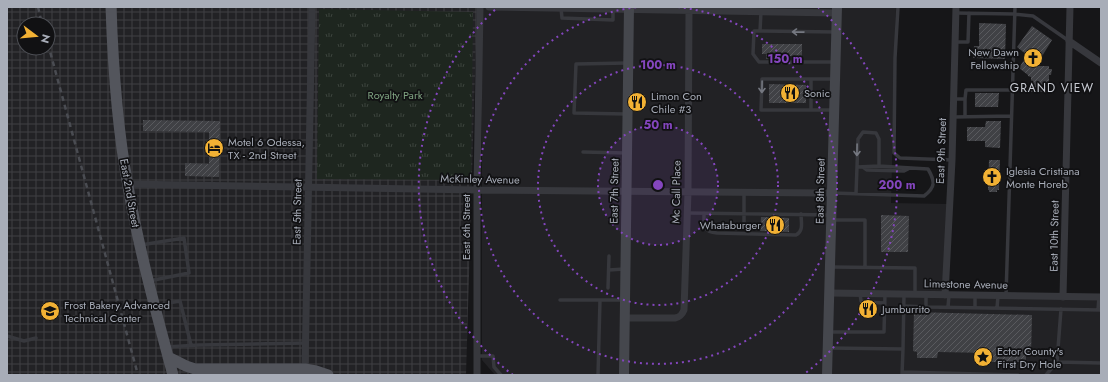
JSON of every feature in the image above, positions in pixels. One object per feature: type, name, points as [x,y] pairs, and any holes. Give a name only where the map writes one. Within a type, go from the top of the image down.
[{"type":"main road","name":"East 2nd Street","points":[[111,7],[114,76],[127,184],[148,281],[172,373]]},
{"type":"main road","points":[[167,352],[186,366],[195,369],[305,369],[328,375]]},
{"type":"street","name":"East 5th Street","points":[[305,369],[312,7]]},
{"type":"street","name":"East 6th Street","points":[[477,375],[477,190],[480,7]]},
{"type":"street","points":[[489,7],[689,10],[751,9],[761,11],[802,9],[837,10]]},
{"type":"street","name":"East 10th Street","points":[[1063,297],[1070,7]]},
{"type":"street","name":"East 7th Street","points":[[624,375],[629,8]]},
{"type":"street","name":"Mc Call Place","points":[[625,318],[675,318],[682,315],[685,296],[688,192],[689,10]]},
{"type":"street","name":"East 8th Street","points":[[827,375],[837,10]]},
{"type":"street","name":"East 9th Street","points":[[947,295],[956,10]]},
{"type":"street","points":[[1069,41],[1101,63]]},
{"type":"street","name":"McKinley Avenue","points":[[127,184],[626,192],[832,193]]},
{"type":"street","name":"Limestone Avenue","points":[[830,292],[1100,297]]},
{"type":"lane","points":[[898,7],[895,58],[894,153],[900,158],[952,160]]},
{"type":"lane","points":[[1006,296],[1015,7]]},
{"type":"lane","points":[[561,8],[562,18],[612,20],[613,9]]},
{"type":"lane","points":[[956,10],[969,13],[1034,16],[1069,41]]},
{"type":"lane","points":[[760,31],[761,11]]},
{"type":"lane","points":[[954,42],[968,42],[969,13]]},
{"type":"lane","points":[[836,62],[759,62],[754,54],[754,31],[837,32]]},
{"type":"lane","points":[[627,114],[574,113],[576,64],[628,63]]},
{"type":"lane","points":[[834,110],[761,110],[762,79],[835,79]]},
{"type":"lane","points":[[811,79],[811,110]]},
{"type":"lane","points":[[965,117],[966,90],[1012,90]]},
{"type":"lane","points":[[953,99],[965,100]]},
{"type":"lane","points":[[952,117],[1011,116]]},
{"type":"lane","points":[[856,194],[858,139],[863,132],[876,133],[879,138],[879,166]]},
{"type":"lane","points":[[582,152],[627,154]]},
{"type":"lane","points":[[832,193],[924,196],[931,190],[934,180],[928,169],[879,166],[857,168]]},
{"type":"lane","points":[[863,167],[867,170],[904,170],[911,168]]},
{"type":"lane","points":[[744,193],[744,226]]},
{"type":"lane","points":[[687,213],[801,214],[865,220],[865,267]]},
{"type":"lane","points":[[704,213],[704,225],[706,229],[713,233],[796,235],[801,230],[801,214]]},
{"type":"lane","points":[[140,246],[184,238],[189,273],[148,281]]},
{"type":"lane","points":[[608,288],[609,256]]},
{"type":"lane","points":[[831,266],[915,268],[915,294]]},
{"type":"lane","points":[[609,270],[626,269]]},
{"type":"lane","points":[[860,293],[861,301],[863,302],[885,303]]},
{"type":"lane","points":[[828,332],[884,332],[885,294]]},
{"type":"lane","points":[[904,294],[902,373],[1018,375]]},
{"type":"lane","points":[[926,294],[926,307]]},
{"type":"lane","points":[[947,295],[948,307]]},
{"type":"lane","points":[[975,295],[975,308]]},
{"type":"lane","points":[[997,308],[998,296]]},
{"type":"lane","points":[[904,306],[1100,310],[1100,297]]},
{"type":"lane","points":[[560,300],[625,300]]},
{"type":"lane","points":[[598,375],[600,300]]},
{"type":"lane","points":[[154,306],[180,301],[191,345]]},
{"type":"lane","points":[[1046,375],[1057,362],[1061,309]]},
{"type":"lane","points":[[7,336],[24,342],[36,338]]},
{"type":"lane","points":[[167,352],[191,345],[305,342]]},
{"type":"lane","points":[[828,348],[903,349]]},
{"type":"lane","points":[[477,356],[493,356],[494,367],[501,375]]},
{"type":"lane","points":[[1057,362],[1101,363]]},
{"type":"shaded area","points":[[7,7],[477,7],[466,375],[7,375]]},
{"type":"shaded area","points":[[482,7],[896,7],[891,203],[948,204],[945,295],[1101,297],[1101,375],[495,375],[482,360]]},
{"type":"green space","name":"Royalty Park","points":[[319,9],[473,12],[471,180],[317,179]]},
{"type":"building","points":[[979,23],[1006,24],[1005,59],[973,58],[974,46],[979,46]]},
{"type":"building","name":"New Dawn Fellowship","points":[[1032,26],[1052,40],[1036,66],[1049,66],[1049,69],[1052,69],[1051,75],[1049,75],[1049,92],[1031,92],[1031,77],[1019,68],[1027,55],[1017,47]]},
{"type":"building","points":[[762,44],[802,44],[802,56],[789,56],[789,59],[766,59],[766,54],[762,54]]},
{"type":"building","name":"Sonic","points":[[769,84],[806,85],[806,103],[769,103]]},
{"type":"building","points":[[975,93],[999,93],[998,107],[975,107]]},
{"type":"building","name":"Motel 6 Odessa, TX - 2nd Street","points":[[143,120],[220,121],[219,177],[185,176],[185,163],[209,164],[209,132],[143,131]]},
{"type":"building","points":[[986,121],[1001,121],[1000,148],[985,147],[985,141],[967,141],[967,127],[985,127]]},
{"type":"building","name":"Iglesia Cristiana Monte Horeb","points":[[989,160],[1000,160],[999,190],[997,190],[997,192],[989,192],[988,190]]},
{"type":"building","points":[[881,215],[909,216],[908,252],[881,252]]},
{"type":"building","name":"Whataburger","points":[[761,217],[789,218],[789,232],[760,231]]},
{"type":"building","points":[[862,305],[875,306],[874,316],[862,315]]},
{"type":"building","points":[[914,312],[1032,315],[1031,354],[1026,354],[1026,362],[989,362],[989,353],[938,352],[937,358],[917,358],[917,352],[913,351]]},
{"type":"railway","points":[[38,7],[40,16]]},
{"type":"railway","points":[[51,56],[138,375]]},
{"type":"place","name":"New Dawn Fellowship","points":[[1033,58]]},
{"type":"place","name":"Sonic","points":[[790,93]]},
{"type":"place","name":"Limon Con Chile #3","points":[[637,102]]},
{"type":"place","name":"Motel 6 Odessa, TX - 2nd Street","points":[[214,148]]},
{"type":"place","name":"Iglesia Cristiana Monte Horeb","points":[[992,177]]},
{"type":"place","name":"Whataburger","points":[[775,225]]},
{"type":"place","name":"Jumburrito","points":[[868,309]]},
{"type":"place","name":"Frost Bakery Advanced Technical Center","points":[[50,311]]},
{"type":"place","name":"Ector County's First Dry Hole","points":[[983,357]]},
{"type":"district","name":"GRAND VIEW","points":[[1052,88]]}]
